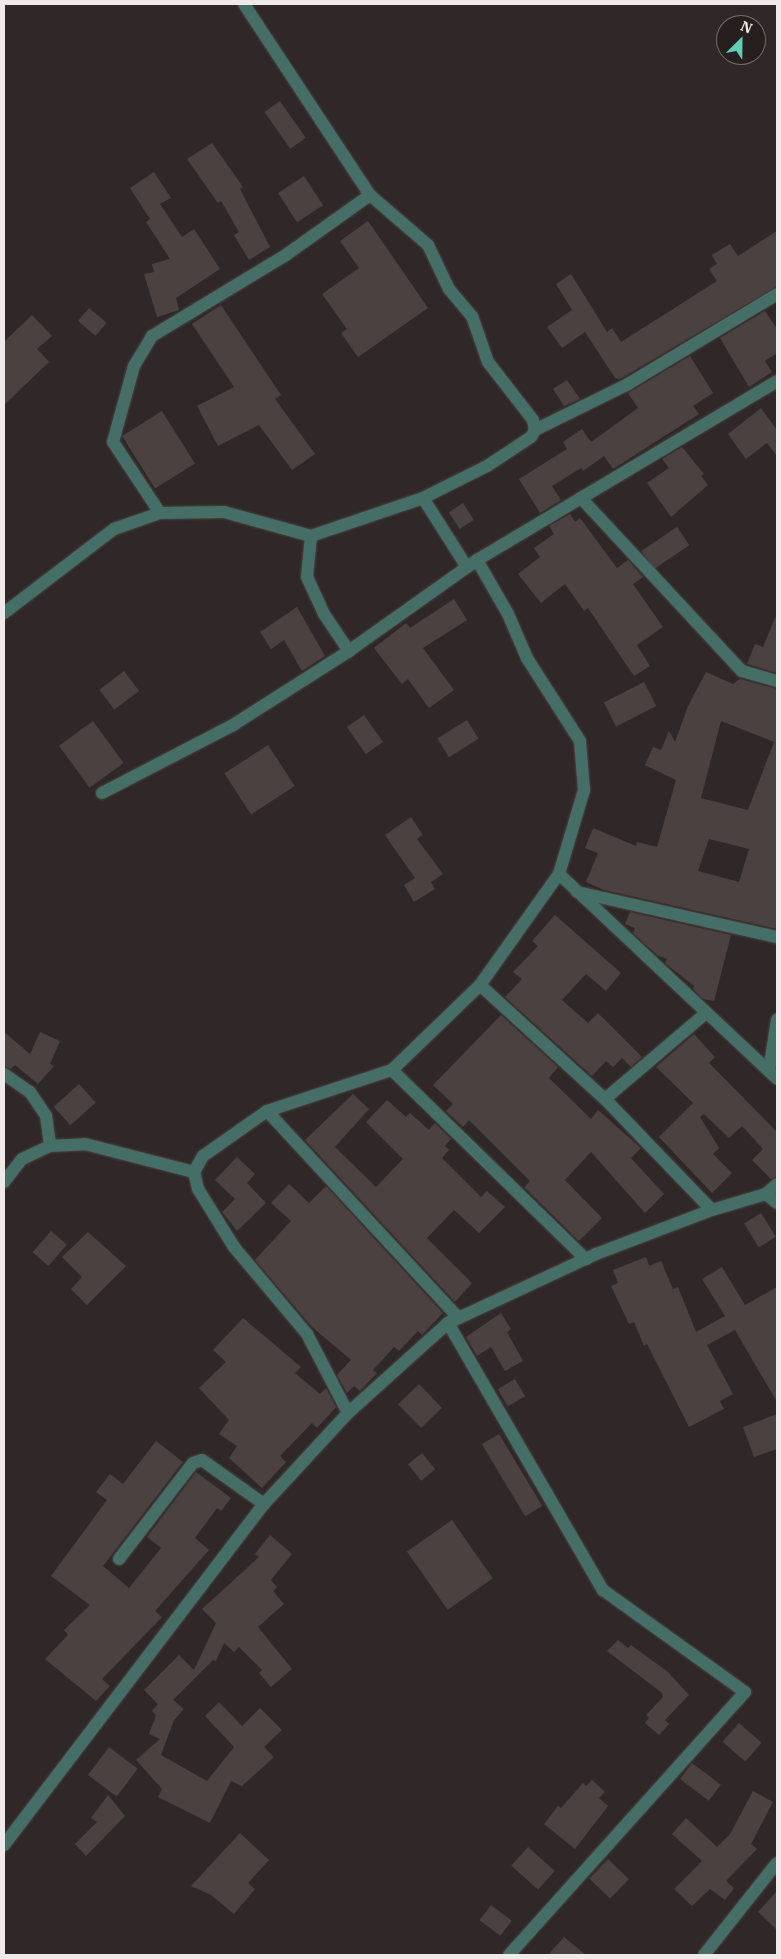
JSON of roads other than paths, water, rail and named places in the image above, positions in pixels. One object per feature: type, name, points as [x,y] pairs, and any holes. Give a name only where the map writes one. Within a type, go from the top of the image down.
[{"type":"street","points":[[244,4],[370,195],[428,245],[449,289],[472,316],[488,362],[533,420],[535,430]]},
{"type":"street","points":[[160,513],[113,442],[134,366],[152,336],[286,255],[370,195]]},
{"type":"street","points":[[4,613],[114,529],[160,513],[224,512],[311,536],[423,498],[487,466],[531,437],[535,430],[628,384],[777,294]]},
{"type":"street","points":[[102,793],[233,725],[349,651],[472,563],[777,381]]},
{"type":"street","points":[[348,1413],[307,1334],[234,1247],[198,1189],[194,1172],[203,1156],[268,1111],[392,1070],[480,984],[559,874],[584,790],[580,742],[527,658],[508,614],[423,498]]},
{"type":"street","points":[[581,498],[742,671],[777,681]]},
{"type":"street","points":[[311,536],[307,576],[324,614],[349,651]]},
{"type":"street","points":[[559,874],[773,1075]]},
{"type":"street","points":[[577,892],[777,937]]},
{"type":"street","points":[[480,984],[605,1100],[712,1210]]},
{"type":"street","points":[[605,1100],[706,1013]]},
{"type":"street","points":[[773,1075],[777,1020]]},
{"type":"street","points":[[392,1070],[586,1259]]},
{"type":"street","points":[[4,1074],[30,1092],[46,1116],[50,1146]]},
{"type":"street","points":[[268,1111],[453,1321],[602,1590],[745,1692],[509,1955]]},
{"type":"street","points":[[4,1182],[22,1160],[50,1146],[85,1144],[194,1172]]},
{"type":"street","points":[[4,1845],[264,1504],[348,1413],[453,1321],[586,1259],[712,1210],[766,1194],[777,1184]]},
{"type":"street","points":[[766,1194],[777,1203]]},
{"type":"street","points":[[119,1559],[193,1463],[202,1460],[264,1504]]},
{"type":"street","points":[[704,1955],[777,1863]]}]
